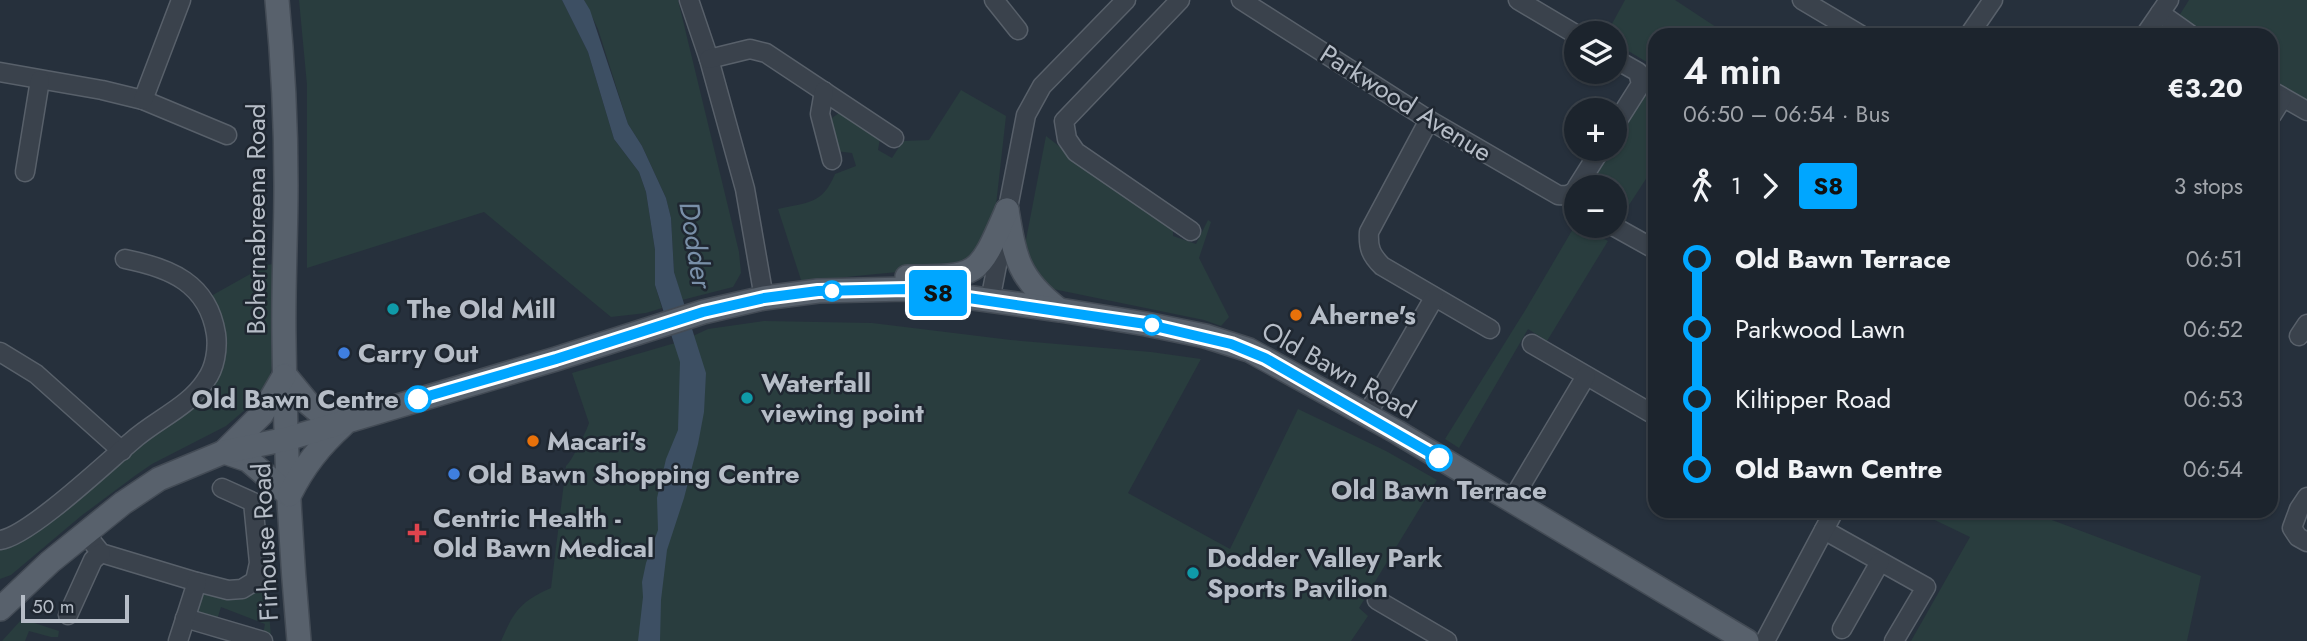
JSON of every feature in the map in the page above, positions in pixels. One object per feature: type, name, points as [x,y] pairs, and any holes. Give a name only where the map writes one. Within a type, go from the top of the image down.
[{"type":"main road","name":"Bohernabreena Road","points":[[277,0],[283,69],[286,184],[287,439]]},
{"type":"main road","points":[[818,291],[861,277],[954,277],[965,274],[988,255],[1007,210]]},
{"type":"main road","points":[[1007,210],[1014,254],[1023,271],[1035,290],[1060,310]]},
{"type":"main road","name":"Old Bawn Road","points":[[223,452],[287,439],[703,312],[764,298],[818,291],[907,289],[1146,324],[1231,344],[1265,358],[1747,641]]},
{"type":"main road","points":[[2,602],[123,503],[159,479],[223,452],[262,414],[285,375],[320,413],[348,420]]},
{"type":"main road","points":[[223,452],[248,460],[289,495],[303,467],[320,446],[348,420]]},
{"type":"main road","name":"Firhouse Road","points":[[287,439],[299,641]]},
{"type":"street","points":[[143,100],[181,0]]},
{"type":"street","points":[[689,0],[709,59],[745,189],[764,298]]},
{"type":"street","points":[[994,0],[1018,30]]},
{"type":"street","points":[[990,301],[1026,115],[1042,86],[1126,0]]},
{"type":"street","points":[[1180,0],[1064,121],[1067,139],[1076,152],[1191,231]]},
{"type":"street","name":"Parkwood Avenue","points":[[1241,0],[1429,120],[1558,195],[1564,196]]},
{"type":"street","points":[[1518,0],[1564,27]]},
{"type":"street","points":[[1802,0],[1849,28]]},
{"type":"street","points":[[1974,28],[1993,0]]},
{"type":"street","points":[[2151,28],[2165,6],[2185,28]]},
{"type":"street","points":[[709,59],[750,49],[766,53],[894,138]]},
{"type":"street","points":[[1627,66],[1638,72],[1642,84],[1627,107]]},
{"type":"street","points":[[0,72],[143,100],[227,135]]},
{"type":"street","points":[[25,172],[40,80]]},
{"type":"street","points":[[824,90],[820,114],[832,160]]},
{"type":"street","points":[[2278,96],[2307,111]]},
{"type":"street","points":[[1429,120],[1369,232],[1368,246],[1382,266],[1490,329]]},
{"type":"street","points":[[1627,234],[1648,246]]},
{"type":"street","points":[[0,540],[19,533],[192,396],[207,380],[215,360],[217,339],[207,304],[192,286],[175,274],[152,265],[124,259]]},
{"type":"street","points":[[1366,416],[1434,298]]},
{"type":"street","points":[[1532,344],[1648,411]]},
{"type":"street","points":[[0,352],[36,374],[122,451]]},
{"type":"street","points":[[1511,502],[1586,376]]},
{"type":"street","points":[[85,533],[101,553],[228,590],[242,589],[255,581],[259,563],[253,502],[222,488]]},
{"type":"street","points":[[2307,497],[2292,528],[2298,537],[2307,542]]},
{"type":"street","points":[[1765,641],[1826,518]]},
{"type":"street","points":[[1828,518],[1880,562],[1926,587],[1894,641]]},
{"type":"street","points":[[68,615],[93,560],[101,553]]},
{"type":"street","points":[[1842,629],[1880,562]]},
{"type":"street","points":[[178,641],[197,582]]},
{"type":"street","points":[[1377,600],[1447,641]]},
{"type":"street","points":[[185,618],[263,641]]},
{"type":"green space","points":[[299,0],[562,0],[588,52],[614,139],[639,172],[646,192],[655,250],[655,285],[662,308],[646,313],[611,317],[484,212],[307,268],[307,85]]},
{"type":"green space","points":[[584,0],[678,0],[739,252],[741,273],[733,287],[682,300],[674,272],[671,218],[666,198],[642,146],[628,124],[598,29]]},
{"type":"green space","points":[[1625,0],[1675,0],[1717,28],[1648,28],[1648,63],[1627,50],[1627,21],[1614,21]]},
{"type":"green space","points":[[2189,0],[2307,0],[2307,104],[2278,84],[2278,28],[2197,28],[2179,16]]},
{"type":"green space","points":[[1648,88],[1648,176],[1627,208],[1627,175],[1594,175],[1602,161],[1627,161],[1627,122]]},
{"type":"green space","points":[[961,90],[1006,116],[995,214],[972,263],[802,283],[778,209],[806,203],[819,197],[835,174],[856,166],[852,153],[836,151],[829,131],[832,118],[839,113],[845,113],[880,139],[878,150],[892,158],[903,141],[929,140]]},
{"type":"green space","points":[[1046,136],[1119,193],[1173,227],[1173,236],[1196,244],[1208,220],[1211,222],[1199,258],[1229,317],[1221,326],[1204,320],[1053,289],[1033,275],[1024,250]]},
{"type":"green space","points":[[1568,238],[1602,238],[1608,241],[1547,341],[1528,329],[1459,448],[1445,439]]},
{"type":"green space","points":[[274,264],[274,357],[266,392],[226,426],[136,475],[81,516],[11,575],[0,579],[0,547],[19,541],[187,410],[211,386],[211,296],[266,265]]},
{"type":"green space","points":[[764,321],[872,323],[1201,359],[1128,493],[1230,549],[1298,409],[1386,451],[1437,480],[1359,608],[1368,616],[1351,641],[501,641],[519,608],[551,588],[566,466],[589,423],[572,373],[682,341],[708,329]]},
{"type":"green space","points":[[1931,518],[2047,518],[2201,576],[2187,641],[1911,641],[1970,537]]},
{"type":"green space","points":[[266,573],[271,637],[263,634],[265,624],[221,607],[217,620],[196,612],[203,592],[232,597],[247,595],[254,591]]},
{"type":"green space","points":[[22,619],[59,631],[58,637],[29,631],[25,641],[2,641]]},
{"type":"water","points":[[562,0],[584,0],[590,10],[628,124],[642,146],[666,198],[671,218],[674,272],[706,373],[704,412],[698,444],[667,550],[661,600],[660,641],[638,641],[642,582],[658,530],[657,498],[666,459],[678,430],[680,362],[655,285],[655,250],[646,192],[639,172],[614,139],[588,52]]},
{"type":"bus line","name":"S8","points":[[418,399],[703,312],[764,298],[818,291],[907,289],[1146,324],[1231,344],[1265,358],[1439,458]]},
{"type":"place","name":"The Old Mill","points":[[393,309]]},
{"type":"place","name":"Aherne's","points":[[1296,315]]},
{"type":"place","name":"Carry Out","points":[[344,353]]},
{"type":"place","name":"Waterfall viewing point","points":[[747,398]]},
{"type":"place","name":"Old Bawn Centre","points":[[418,399]]},
{"type":"place","name":"Macari's","points":[[533,441]]},
{"type":"place","name":"Old Bawn Terrace","points":[[1439,458]]},
{"type":"place","name":"Old Bawn Shopping Centre","points":[[454,474]]},
{"type":"place","name":"Centric Health - Old Bawn Medical","points":[[417,533]]},
{"type":"place","name":"Dodder Valley Park Sports Pavilion","points":[[1193,573]]},
{"type":"water label","name":"Dodder","points":[[696,245]]}]
